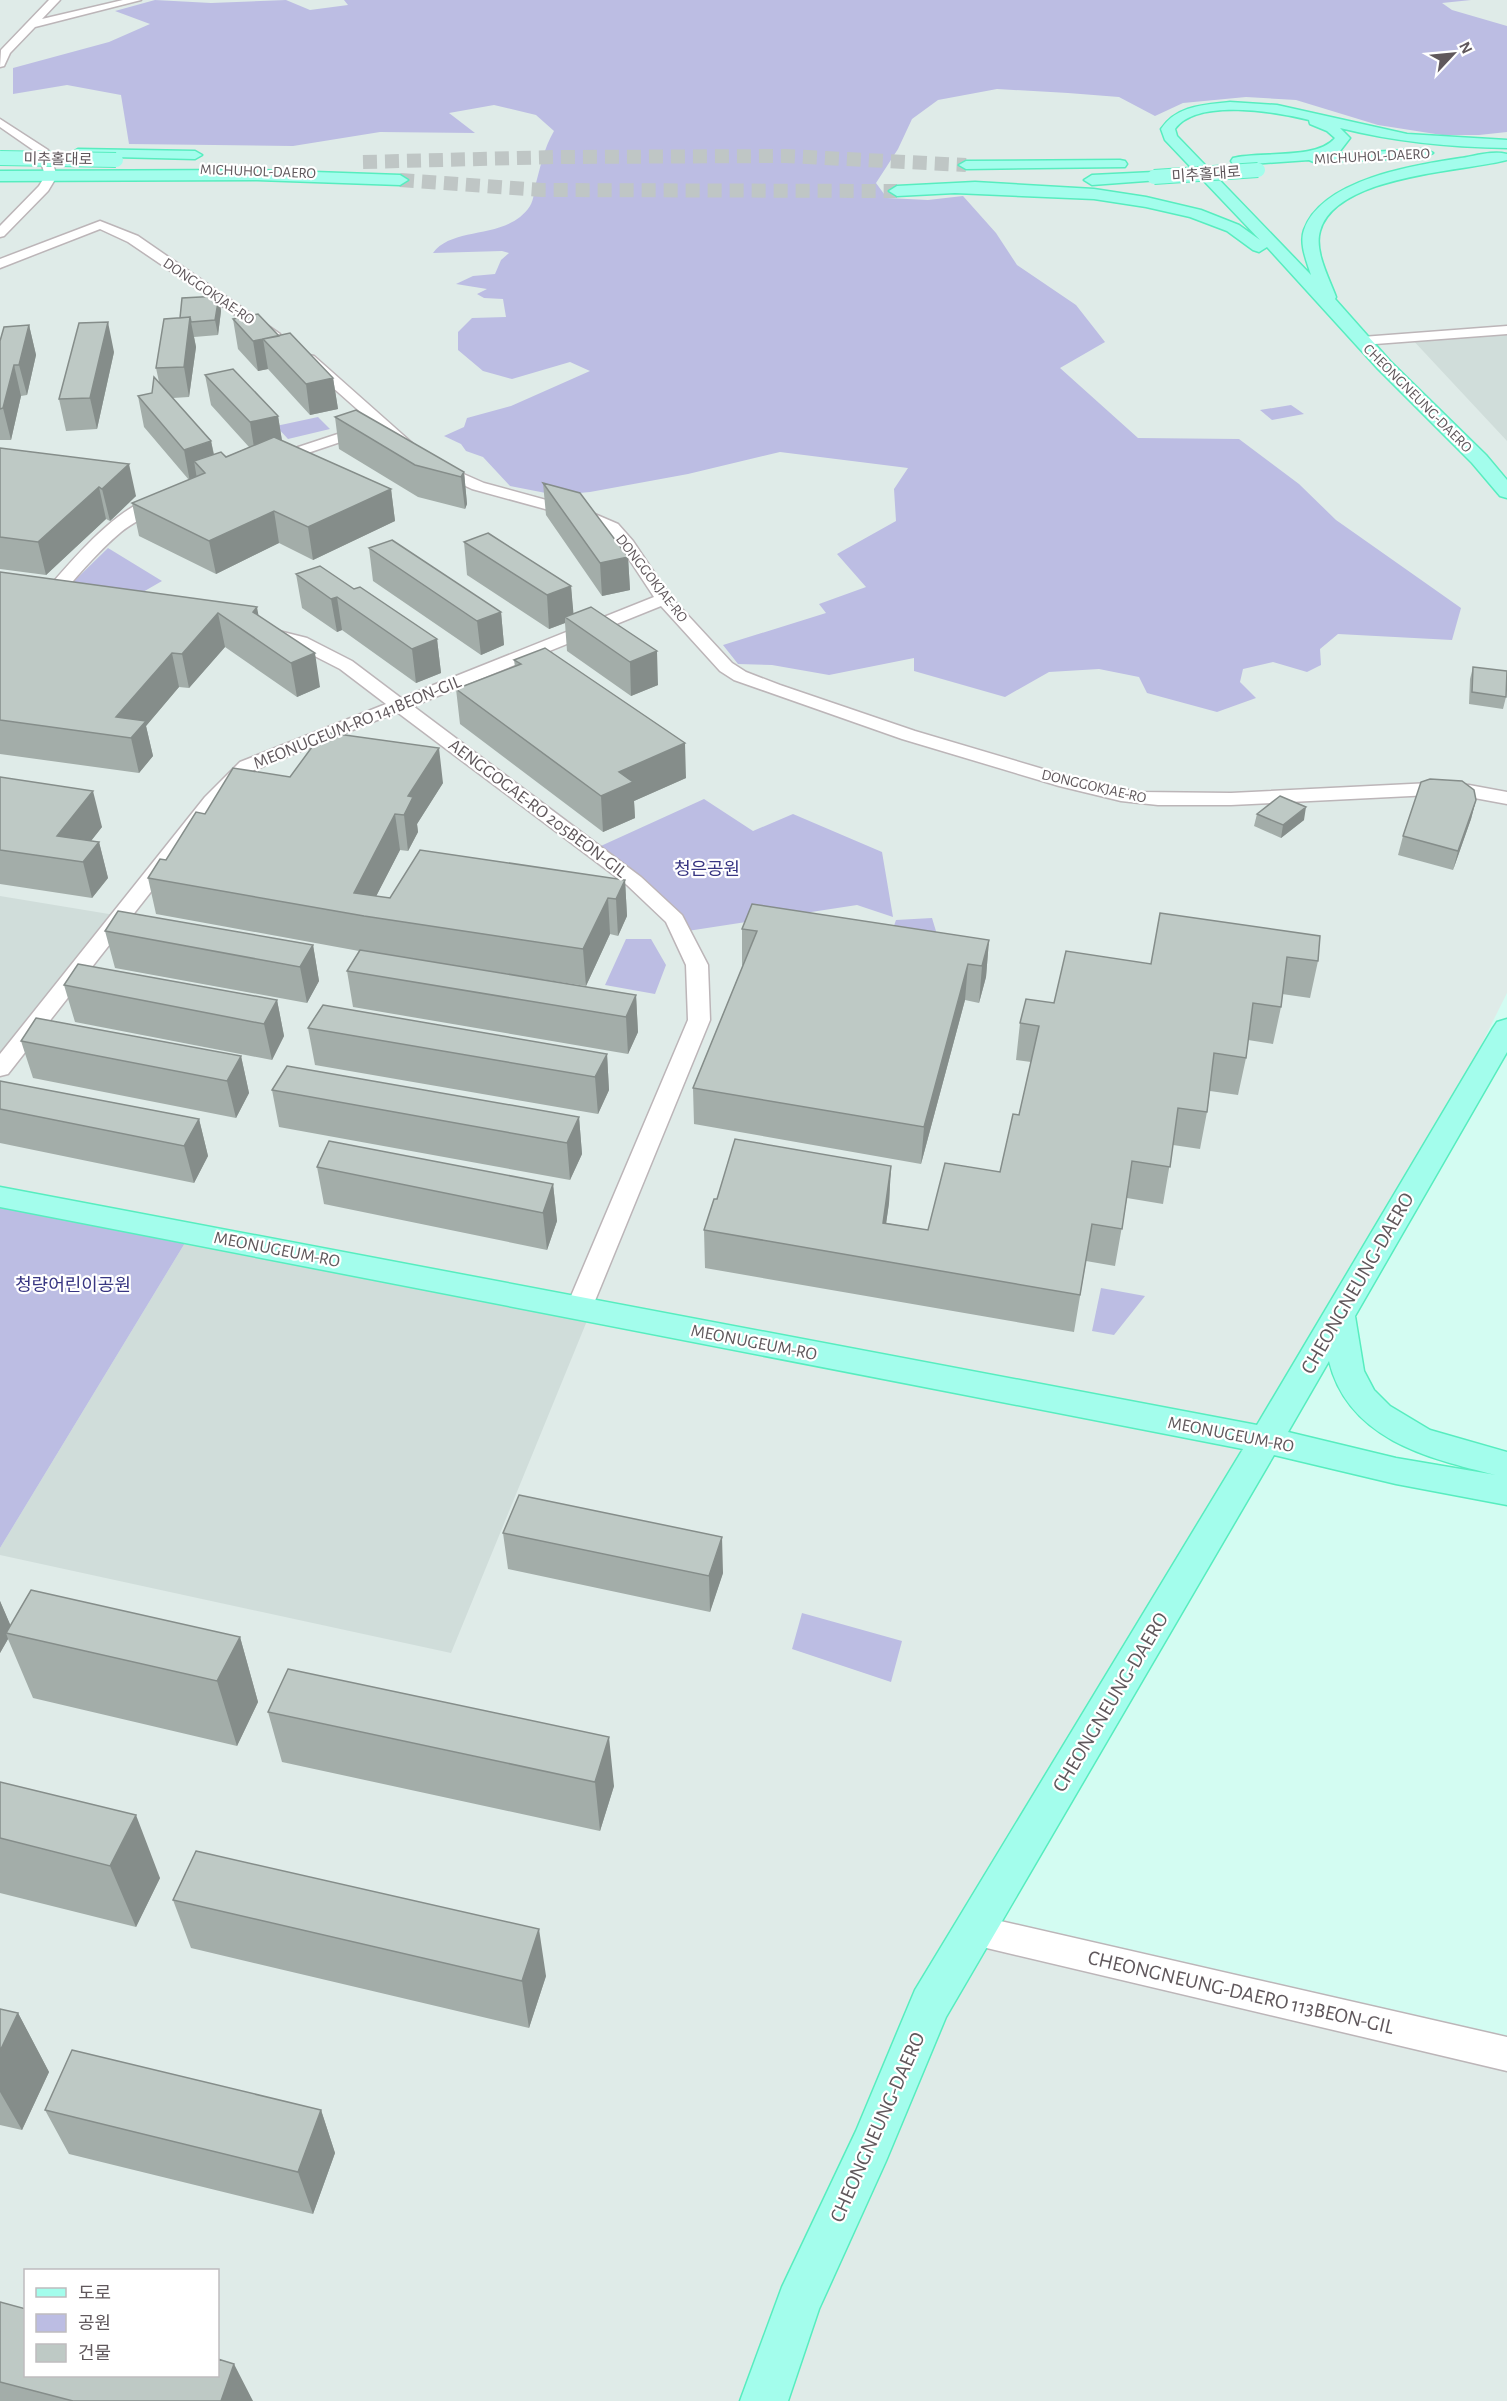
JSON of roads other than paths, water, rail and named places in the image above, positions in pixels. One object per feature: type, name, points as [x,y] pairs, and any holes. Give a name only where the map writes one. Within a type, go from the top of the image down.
[{"type":"main road","points":[[1329,303],[1170,137],[1168,129],[1172,121],[1193,111],[1234,105],[1257,106],[1302,112],[1395,136],[1436,141],[1507,144]]},
{"type":"main road","points":[[1238,161],[1313,155],[1335,148],[1343,138],[1332,128],[1315,121],[1262,110],[1208,114],[1186,122],[1180,129],[1183,137],[1299,254],[1329,303]]},
{"type":"main road","points":[[0,152],[208,155]]},
{"type":"main road","points":[[1329,303],[1314,258],[1311,231],[1323,209],[1357,189],[1382,179],[1507,153]]},
{"type":"main road","name":"MICHUHOL-DAERO","points":[[1238,161],[1507,153]]},
{"type":"main road","name":"MICHUHOL-DAERO","points":[[1258,170],[1440,160],[1507,153]]},
{"type":"main road","name":"미추홀대로","points":[[0,158],[116,163]]},
{"type":"main road","name":"MICHUHOL-DAERO","points":[[116,163],[292,161]]},
{"type":"main road","name":"미추홀대로","points":[[966,165],[1238,161]]},
{"type":"main road","name":"MICHUHOL-DAERO","points":[[51,176],[257,175],[400,180],[116,163]]},
{"type":"main road","name":"미추홀대로","points":[[0,165],[116,163]]},
{"type":"main road","name":"미추홀대로","points":[[955,188],[1258,170]]},
{"type":"main road","points":[[0,176],[51,176]]},
{"type":"main road","points":[[897,191],[955,188],[1094,194],[1195,213],[1233,228],[1300,276],[1329,303]]},
{"type":"main road","name":"CHEONGNEUNG-DAERO","points":[[1329,303],[1362,341],[1479,459],[1507,492]]},
{"type":"main road","points":[[1479,459],[1507,457]]},
{"type":"main road","name":"CHEONGNEUNG-DAERO","points":[[764,2401],[798,2303],[871,2146],[930,2004],[1266,1440],[1507,1028]]},
{"type":"main road","name":"MEONUGEUM-RO","points":[[0,1197],[1266,1440],[1396,1471],[1507,1491]]},
{"type":"main road","points":[[1339,1315],[1342,1350],[1351,1380],[1370,1406],[1400,1431],[1442,1449],[1507,1465]]},
{"type":"street","points":[[0,64],[5,52],[55,0]]},
{"type":"street","points":[[31,25],[136,0]]},
{"type":"street","points":[[0,123],[44,152],[51,176],[45,188],[0,233]]},
{"type":"street","name":"DONGGOKJAE-RO","points":[[0,264],[100,225],[132,239],[318,364],[380,423],[427,462],[478,486],[584,515],[612,527],[627,544],[664,599],[726,667],[740,676],[859,719],[1084,786],[1156,799],[1352,793],[1411,788],[1460,790],[1507,798]]},
{"type":"street","points":[[1362,341],[1507,330]]},
{"type":"street","points":[[258,465],[380,423]]},
{"type":"street","points":[[47,600],[103,537],[145,507],[181,492]]},
{"type":"street","points":[[24,597],[69,603]]},
{"type":"street","name":"MEONUGEUM-RO 141BEON-GIL","points":[[0,1069],[229,782],[247,766],[664,599]]},
{"type":"street","name":"AENGGOGAE-RO 205BEON-GIL","points":[[244,628],[301,642],[346,665],[634,881],[675,919],[697,965],[699,1020],[579,1308]]},
{"type":"street","name":"CHEONGNEUNG-DAERO 113BEON-GIL","points":[[974,1930],[1507,2054]]},
{"type":"tunnel","points":[[363,162],[556,157],[786,156],[966,165]]},
{"type":"tunnel","points":[[400,180],[542,190],[897,191]]},
{"type":"park label","name":"청은공원","points":[[707,869]]},
{"type":"park label","name":"청량어린이공원","points":[[73,1285]]}]
